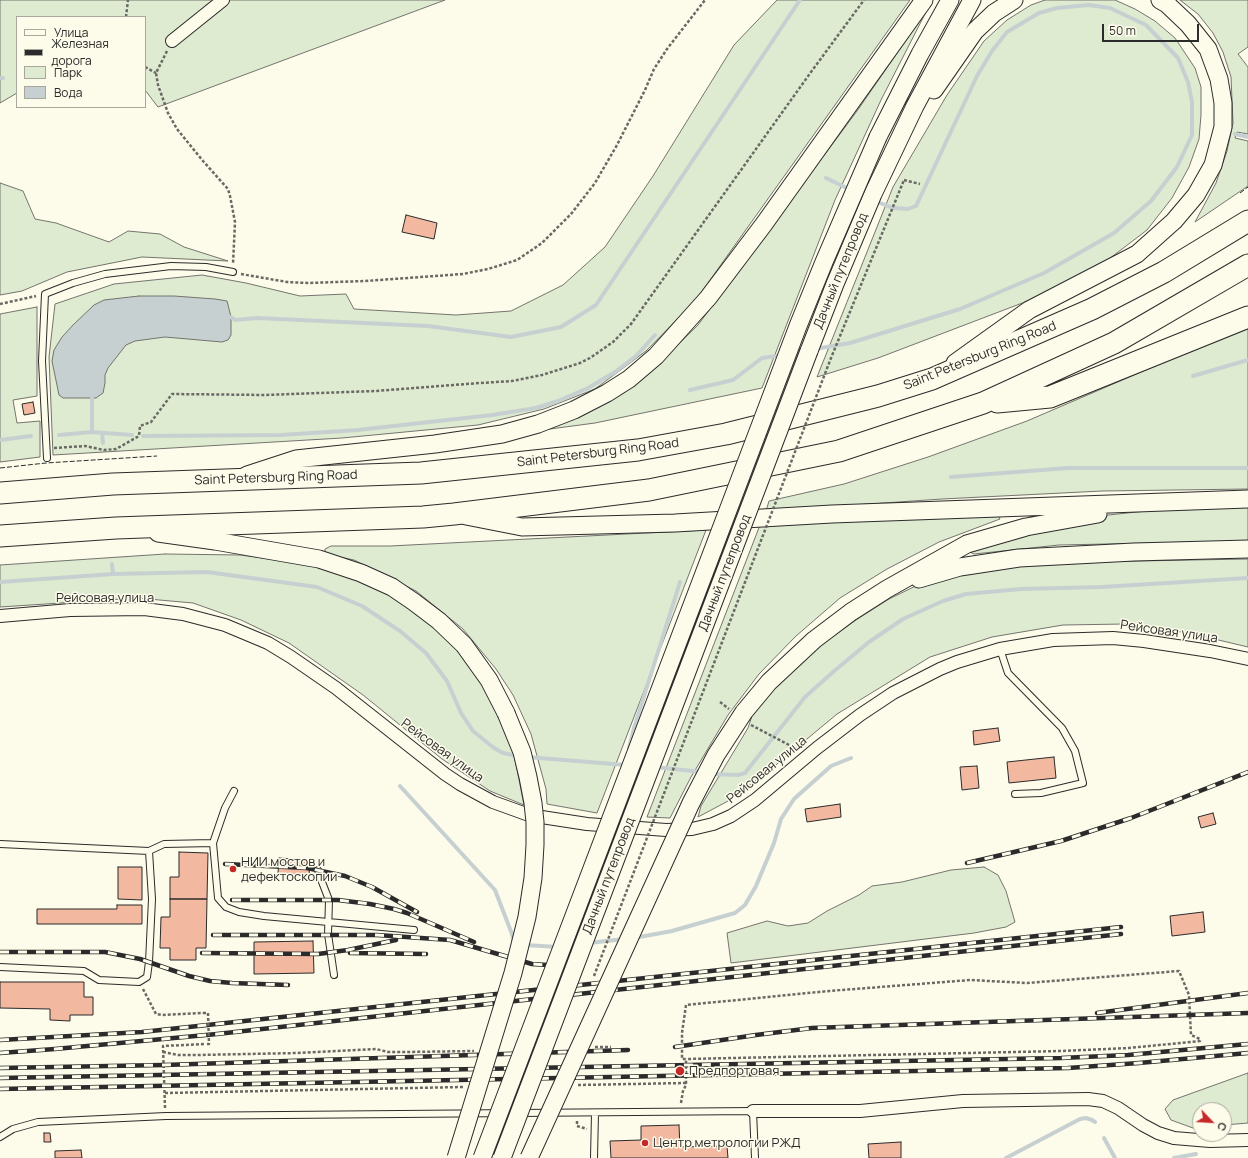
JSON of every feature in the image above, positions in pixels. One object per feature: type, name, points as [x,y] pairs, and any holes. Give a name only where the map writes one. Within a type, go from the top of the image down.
[{"type":"highway","name":"Saint Petersburg Ring Road","points":[[0,493],[113,484],[420,473],[638,450],[726,434],[813,414],[932,379],[1092,309],[1164,272],[1248,221]]},
{"type":"highway","points":[[0,536],[116,528],[423,517],[454,514],[649,490],[832,453],[983,404],[1114,343],[1248,265]]},
{"type":"highway","points":[[983,404],[1050,398],[1248,317]]},
{"type":"main road","points":[[237,479],[296,459],[435,444],[502,434],[538,424],[574,410],[607,393],[629,379],[656,356],[708,298],[764,224],[924,0]]},
{"type":"main road","name":"Дачный путепровод","points":[[482,1158],[798,326],[878,138],[920,54],[950,0]]},
{"type":"main road","name":"Дачный путепровод","points":[[502,1158],[835,284],[874,194],[918,100],[972,0]]},
{"type":"main road","points":[[874,194],[936,87],[961,49],[980,26],[994,13],[1014,0]]},
{"type":"main road","points":[[932,379],[1029,310],[1137,254],[1174,221],[1196,195],[1213,165],[1223,127],[1223,103],[1219,79],[1208,49],[1188,24],[1167,4],[1160,0]]},
{"type":"main road","points":[[454,514],[522,526],[530,526],[674,523],[832,514],[1248,499]]},
{"type":"main road","points":[[529,1158],[691,803],[739,712],[814,640],[851,612],[886,589],[966,544],[1026,527],[1156,503]]},
{"type":"main road","points":[[116,528],[215,541],[319,559],[361,572],[392,588],[439,621],[464,645],[489,680],[506,713],[522,752],[528,777],[535,822],[533,878],[527,917],[513,973],[456,1158]]},
{"type":"main road","points":[[886,589],[960,567],[1019,558],[1134,552],[1248,549]]},
{"type":"street","points":[[172,41],[223,0]]},
{"type":"street","name":"Рейсовая улица","points":[[0,616],[70,610],[144,609],[183,614],[225,625],[268,643],[314,672],[426,760],[465,787],[493,802],[529,815],[587,824],[666,830],[692,829],[713,824],[731,816],[749,805],[860,714],[893,693],[957,662],[1000,649],[1053,640],[1113,638],[1210,651],[1248,659]]},
{"type":"street","points":[[753,1111],[860,1110],[963,1101],[1088,1100],[1102,1101],[1118,1108],[1142,1125],[1158,1133],[1174,1138],[1210,1141],[1248,1140]]},
{"type":"lane","points":[[47,458],[42,361],[45,294],[105,274],[171,266],[206,267],[233,272]]},
{"type":"lane","points":[[1000,649],[1008,673],[1062,728],[1075,751],[1083,783],[1041,793],[1015,794]]},
{"type":"lane","points":[[234,791],[225,808],[212,843],[218,898],[226,907],[239,912],[264,916],[414,930]]},
{"type":"lane","points":[[0,844],[150,851],[164,844],[212,843]]},
{"type":"lane","points":[[0,967],[84,971],[99,980],[139,982],[147,976],[152,900],[150,851]]},
{"type":"lane","points":[[318,870],[330,900],[328,934],[334,975]]},
{"type":"lane","points":[[0,1137],[14,1129],[38,1122],[166,1116],[753,1111],[755,1158]]},
{"type":"lane","points":[[594,1158],[595,1112]]},
{"type":"path","points":[[126,16],[128,0]]},
{"type":"path","points":[[172,41],[156,73],[158,85],[168,113],[177,129],[228,189],[235,222],[233,272],[287,282],[308,283],[365,281],[463,274],[488,269],[518,260],[542,243],[571,214],[595,183],[618,145],[646,90],[654,69],[667,48],[705,0]]},
{"type":"path","points":[[47,449],[85,446],[104,450],[116,449],[139,436],[140,426],[151,422],[155,418],[172,394],[264,395],[375,391],[480,384],[512,381],[542,375],[580,363],[590,358],[613,342],[631,324],[864,0]]},
{"type":"path","points":[[146,68],[156,73]]},
{"type":"path","points":[[593,980],[820,386],[881,234],[904,180],[920,184]]},
{"type":"path","points":[[0,304],[45,294]]},
{"type":"path","points":[[720,702],[739,712]]},
{"type":"path","points":[[759,730],[792,746],[804,759]]},
{"type":"path","points":[[1179,971],[1189,995],[1191,1036],[1200,1039],[1200,1041],[1129,1048],[1061,1051],[686,1059],[682,1059],[682,1033],[686,1005],[829,991],[970,980],[1027,983],[1179,971]]},
{"type":"path","points":[[139,982],[156,1014],[208,1013],[209,1044],[163,1046],[166,1116]]},
{"type":"path","points":[[587,1048],[611,1047]]},
{"type":"path","points":[[163,1052],[178,1055],[199,1055],[297,1054],[376,1049],[388,1052],[478,1051]]},
{"type":"path","points":[[680,1112],[683,1091],[686,1083],[686,1059]]},
{"type":"path","points":[[573,1085],[686,1083]]},
{"type":"path","points":[[165,1093],[470,1087]]},
{"type":"path","points":[[576,1113],[577,1126],[587,1130],[595,1130]]},
{"type":"green space","points":[[0,0],[445,0],[158,107],[146,91],[146,16],[16,16],[16,94],[0,103]]},
{"type":"green space","points":[[777,0],[910,0],[695,301],[646,351],[595,389],[544,409],[478,425],[342,438],[53,455],[49,357],[55,304],[114,284],[202,275],[246,283],[300,296],[346,294],[354,309],[456,315],[511,311],[563,285],[605,247],[653,176],[734,45]]},
{"type":"green space","points":[[1045,0],[1115,0],[1135,9],[1155,21],[1175,38],[1195,68],[1201,87],[1199,139],[1189,167],[1172,198],[1147,230],[1080,281],[878,358],[817,377],[893,187],[947,95],[984,41],[1007,20],[1031,5]]},
{"type":"green space","points":[[1180,0],[1248,0],[1248,47],[1238,54],[1248,67],[1248,134],[1237,132],[1235,138],[1248,141],[1248,186],[1195,222],[1216,183],[1227,151],[1233,123],[1231,77],[1223,52],[1213,33],[1198,14]]},
{"type":"green space","points":[[927,10],[881,100],[835,200],[762,388],[595,423],[535,431],[654,368],[698,325],[857,111]]},
{"type":"green space","points":[[0,183],[23,191],[35,219],[56,223],[109,242],[128,231],[160,234],[184,247],[228,261],[142,257],[67,272],[22,291],[0,295]]},
{"type":"green space","points":[[37,307],[37,396],[13,400],[17,423],[40,421],[40,457],[0,462],[0,314]]},
{"type":"green space","points":[[1248,326],[1248,489],[1102,491],[942,499],[766,511],[769,501],[844,484],[928,457],[1027,421]]},
{"type":"green space","points":[[1248,506],[1248,541],[1059,545],[974,554],[970,552],[970,549],[1099,516],[1174,508]]},
{"type":"green space","points":[[998,515],[1000,519],[939,542],[887,569],[840,598],[796,636],[759,674],[728,715],[691,777],[670,818],[647,817],[760,525]]},
{"type":"green space","points":[[706,530],[597,813],[547,804],[546,789],[531,734],[513,695],[496,669],[463,629],[416,591],[354,560],[325,554],[325,549],[331,546],[390,546]]},
{"type":"green space","points":[[165,554],[240,555],[299,563],[349,575],[383,590],[440,630],[473,666],[494,700],[512,744],[524,805],[490,791],[442,759],[363,695],[289,643],[241,620],[193,603],[137,598],[0,607],[0,565]]},
{"type":"green space","points":[[1248,559],[1248,647],[1189,633],[1125,624],[1063,625],[992,637],[930,657],[837,714],[771,769],[730,800],[698,817],[701,806],[748,728],[752,716],[774,687],[818,647],[856,620],[889,599],[932,578],[968,569],[1081,562]]},
{"type":"green space","points":[[984,867],[998,875],[1006,891],[1015,922],[1006,927],[974,933],[731,963],[727,933],[767,921],[788,926],[808,923],[827,911],[859,895],[872,886],[902,882],[951,870]]},
{"type":"green space","points":[[1248,1073],[1248,1123],[1232,1124],[1232,1102],[1192,1102],[1192,1128],[1171,1120],[1165,1109],[1173,1100]]},
{"type":"water","points":[[139,296],[174,296],[227,301],[231,317],[231,335],[228,340],[222,342],[165,337],[135,341],[126,345],[108,368],[105,375],[103,393],[96,398],[63,398],[59,395],[52,361],[54,350],[62,337],[94,305],[104,300]]},
{"type":"building","points":[[406,215],[437,223],[434,239],[402,232]]},
{"type":"building","points":[[33,402],[35,413],[24,415],[22,404]]},
{"type":"building","points":[[998,728],[1000,741],[974,745],[973,731]]},
{"type":"building","points":[[1054,757],[1056,778],[1009,783],[1007,762]]},
{"type":"building","points":[[977,766],[979,788],[962,790],[960,767]]},
{"type":"building","points":[[840,804],[841,817],[807,822],[805,809]]},
{"type":"building","points":[[1213,813],[1216,824],[1201,828],[1198,817]]},
{"type":"building","points":[[179,852],[208,853],[207,899],[170,899],[170,877],[179,877]]},
{"type":"building","points":[[279,858],[310,860],[309,876],[278,874]]},
{"type":"building","points":[[118,867],[142,867],[142,900],[118,899]]},
{"type":"building","points":[[170,899],[207,899],[206,948],[196,948],[196,960],[170,960],[170,948],[160,948],[161,917],[170,917]]},
{"type":"building","points":[[117,905],[142,905],[142,924],[37,924],[37,909],[117,909]]},
{"type":"building","points":[[1203,912],[1205,932],[1172,936],[1170,916]]},
{"type":"building","points":[[313,941],[314,973],[254,974],[254,942]]},
{"type":"building","points":[[0,982],[84,982],[84,997],[93,997],[93,1015],[70,1015],[70,1021],[50,1020],[50,1009],[0,1008]]},
{"type":"building","name":"Центр метрологии РЖД","points":[[679,1125],[680,1147],[727,1146],[728,1158],[611,1158],[610,1141],[641,1140],[641,1126]]},
{"type":"building","points":[[44,1133],[50,1133],[51,1142],[44,1142]]},
{"type":"building","points":[[901,1142],[901,1158],[869,1158],[868,1144]]},
{"type":"building","points":[[81,1150],[82,1158],[55,1158],[55,1151]]},
{"type":"waterway","points":[[231,317],[235,320],[257,318],[428,326],[511,337],[561,327],[596,305],[800,0]]},
{"type":"waterway","points":[[815,349],[850,343],[960,309],[1044,273],[1114,233],[1151,201],[1177,167],[1192,135],[1192,102],[1188,82],[1178,58],[1146,25],[1110,8],[1089,5],[1057,8],[1039,13],[1007,32],[992,51],[977,76],[916,206],[908,209],[893,208],[875,201]]},
{"type":"waterway","points":[[1235,134],[1248,137]]},
{"type":"waterway","points":[[826,178],[851,190]]},
{"type":"waterway","points":[[143,436],[281,435],[358,430],[492,415],[536,408],[558,401],[588,388],[615,372],[636,356],[655,335]]},
{"type":"waterway","points":[[690,390],[733,380],[762,358],[783,355]]},
{"type":"waterway","points":[[1193,376],[1248,360]]},
{"type":"waterway","points":[[92,398],[92,432]]},
{"type":"waterway","points":[[59,435],[92,432],[132,435]]},
{"type":"waterway","points":[[102,433],[103,443]]},
{"type":"waterway","points":[[0,440],[31,436]]},
{"type":"waterway","points":[[951,477],[1068,468],[1248,468]]},
{"type":"waterway","points":[[112,564],[113,574]]},
{"type":"waterway","points":[[0,582],[113,574],[207,572],[317,587],[362,606],[400,631],[426,653],[447,681],[461,713],[473,731],[494,748],[503,753],[518,756]]},
{"type":"waterway","points":[[710,774],[738,775],[745,773],[805,697],[833,672],[869,642],[903,619],[943,601],[966,594],[1021,589],[1102,587],[1248,578]]},
{"type":"waterway","points":[[629,748],[680,582]]},
{"type":"waterway","points":[[527,757],[626,765]]},
{"type":"waterway","points":[[634,938],[672,931],[735,913],[745,905],[756,886],[774,843],[781,819],[794,799],[831,766],[851,758]]},
{"type":"waterway","points":[[655,767],[702,772]]},
{"type":"waterway","points":[[400,786],[495,890],[514,942]]},
{"type":"waterway","points":[[589,943],[624,939]]},
{"type":"waterway","points":[[525,945],[558,947]]},
{"type":"waterway","points":[[1006,1158],[1080,1119],[1086,1118],[1095,1122]]},
{"type":"waterway","points":[[1104,1138],[1115,1158]]},
{"type":"waterway","points":[[1174,1158],[1196,1154]]},
{"type":"railway","points":[[967,863],[1061,841],[1131,818],[1248,772]]},
{"type":"railway","points":[[225,864],[307,868],[345,876],[372,887],[417,912]]},
{"type":"railway","points":[[232,900],[338,900],[370,904],[407,913],[474,942]]},
{"type":"railway","points":[[0,1040],[142,1032],[1121,927]]},
{"type":"railway","points":[[0,1053],[217,1034],[1121,934]]},
{"type":"railway","points":[[213,935],[377,935],[450,940],[532,964],[565,964]]},
{"type":"railway","points":[[202,953],[318,954],[348,950],[396,940]]},
{"type":"railway","points":[[0,952],[105,952],[140,959],[189,976],[210,981],[288,985]]},
{"type":"railway","points":[[350,953],[426,954]]},
{"type":"railway","points":[[1097,1013],[1248,993]]},
{"type":"railway","points":[[675,1047],[812,1028],[1248,1013]]},
{"type":"railway","points":[[0,1078],[1061,1058],[1128,1055],[1248,1044]]},
{"type":"railway","points":[[0,1068],[164,1065],[628,1050]]},
{"type":"railway","points":[[0,1089],[1068,1068],[1248,1053]]},
{"type":"fence","points":[[1240,193],[1248,187]]},
{"type":"fence","points":[[0,468],[46,463],[157,456]]},
{"type":"place","name":"НИИ мостов и дефектоскопии","points":[[233,869]]},
{"type":"place","name":"Предпортовая","points":[[680,1071]]},
{"type":"place","name":"Центр метрологии РЖД","points":[[645,1143]]}]
